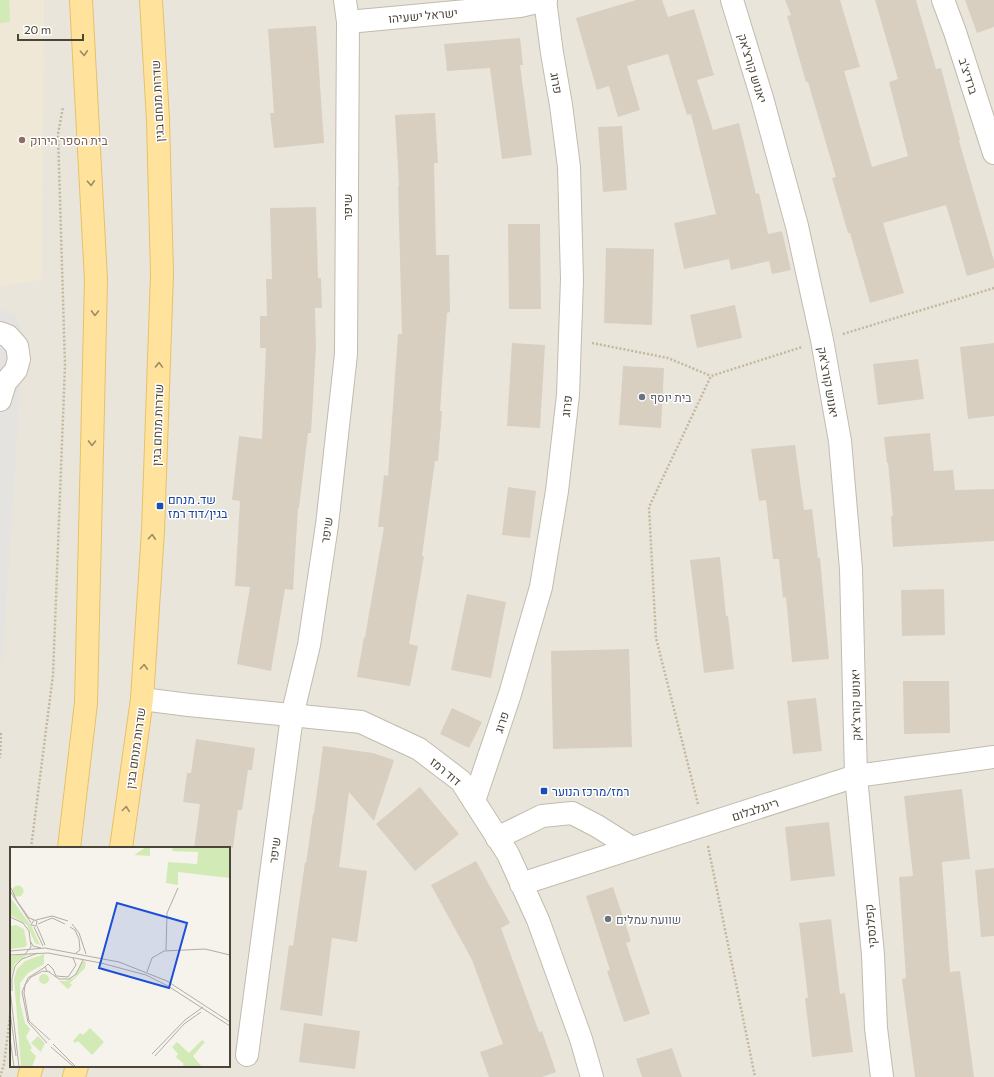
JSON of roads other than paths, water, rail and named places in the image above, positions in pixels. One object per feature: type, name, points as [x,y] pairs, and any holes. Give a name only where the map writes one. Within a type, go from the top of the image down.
[{"type":"main road","points":[[69,847],[86,703],[96,280],[81,0]]},
{"type":"main road","name":"שדרות מנחם בגין","points":[[121,847],[142,699],[153,531],[162,274],[158,120],[150,0]]},
{"type":"main road","points":[[29,1077],[32,1067]]},
{"type":"main road","points":[[74,1077],[77,1067]]},
{"type":"street","name":"שיפר","points":[[247,1055],[292,716],[309,645],[327,525],[346,354],[348,22],[345,0]]},
{"type":"street","name":"ישראל ישעיהו","points":[[348,22],[520,6],[545,0]]},
{"type":"street","name":"פרוג","points":[[474,801],[510,694],[541,587],[557,490],[568,395],[572,279],[569,167],[545,0]]},
{"type":"street","name":"יאנוש קורצ'אק","points":[[732,0],[762,98],[797,226],[822,340],[840,441],[851,569],[856,776]]},
{"type":"street","name":"ברדיצ'ב","points":[[943,0],[994,152]]},
{"type":"street","points":[[0,333],[8,336],[17,346],[19,359],[16,370],[5,383],[0,400]]},
{"type":"street","name":"דוד רמז","points":[[142,699],[292,716],[361,722],[419,749],[461,781],[508,854],[541,928],[581,1039],[592,1077]]},
{"type":"street","name":"רינגלבלום","points":[[521,884],[856,776],[994,757]]},
{"type":"street","name":"קפלנסקי","points":[[856,776],[873,955],[876,1028],[882,1077]]},
{"type":"street","points":[[497,838],[542,816],[572,813],[597,826],[632,848]]},
{"type":"place","name":"בית הספר הירוק","points":[[22,140]]},
{"type":"place","name":"בית יוסף","points":[[642,397]]},
{"type":"place","name":"שד. מנחם בגין/דוד רמז","points":[[160,506]]},
{"type":"place","name":"רמז/מרכז הנוער","points":[[544,791]]},
{"type":"place","name":"שוועת עמלים","points":[[608,919]]}]
